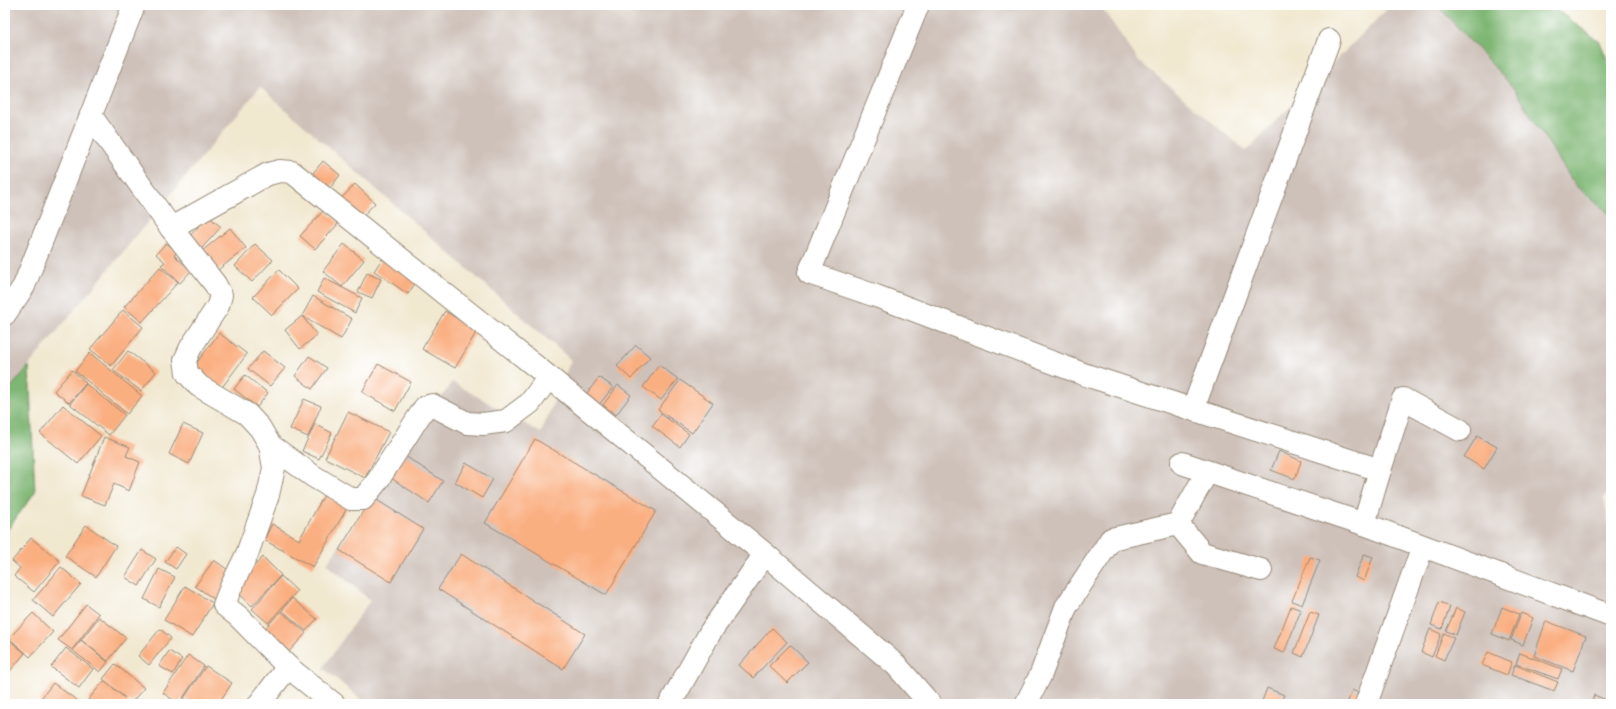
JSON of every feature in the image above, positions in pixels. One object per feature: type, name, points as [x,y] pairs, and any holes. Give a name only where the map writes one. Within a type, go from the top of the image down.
[{"type":"street","points":[[5,314],[24,286],[134,5]]},
{"type":"street","points":[[918,5],[809,273],[876,296],[1086,375],[1380,470]]},
{"type":"street","points":[[1193,410],[1329,40]]},
{"type":"street","points":[[91,116],[171,228],[211,278],[221,295],[218,306],[191,347],[185,360],[187,373],[199,386],[247,414],[260,428],[270,445],[274,468],[268,496],[247,554],[224,605],[239,617],[288,667],[334,704]]},
{"type":"street","points":[[171,228],[268,174],[280,171],[292,172],[549,377],[765,554],[896,665],[930,704]]},
{"type":"street","points":[[270,445],[313,476],[351,499],[363,499],[378,480],[425,407],[432,405],[467,423],[483,424],[506,421],[530,403],[549,377]]},
{"type":"street","points":[[1364,524],[1403,399],[1460,430]]},
{"type":"street","points":[[1182,463],[1364,524],[1611,616]]},
{"type":"street","points":[[1026,704],[1041,674],[1066,608],[1111,539],[1178,524],[1207,472]]},
{"type":"street","points":[[1178,524],[1202,553],[1261,570]]},
{"type":"street","points":[[1366,704],[1423,546]]},
{"type":"street","points":[[670,704],[711,631],[765,554]]},
{"type":"street","points":[[259,704],[288,667]]},
{"type":"shaded area","points":[[5,5],[1100,5],[1138,60],[1246,151],[1391,5],[1437,5],[1512,86],[1575,185],[1611,215],[1611,492],[1604,497],[1611,536],[1611,704],[367,704],[323,668],[370,600],[327,564],[452,382],[541,433],[571,360],[260,87],[5,394]]},
{"type":"green space","points":[[1437,5],[1550,5],[1600,42],[1611,69],[1611,215],[1575,185],[1512,86]]},
{"type":"green space","points":[[29,366],[35,492],[5,533],[5,394]]},
{"type":"building","points":[[323,161],[340,175],[327,192],[309,178]]},
{"type":"building","points":[[355,184],[375,203],[359,220],[339,201]]},
{"type":"building","points":[[324,210],[339,223],[315,249],[300,236]]},
{"type":"building","points":[[208,216],[221,227],[201,249],[188,238]]},
{"type":"building","points":[[230,228],[246,248],[218,270],[202,251]]},
{"type":"building","points":[[166,243],[177,252],[174,255],[191,271],[180,283],[161,265],[165,262],[156,254]]},
{"type":"building","points":[[255,244],[273,260],[252,282],[235,266]]},
{"type":"building","points":[[344,244],[364,260],[342,287],[323,271]]},
{"type":"building","points":[[382,259],[416,282],[408,294],[374,271]]},
{"type":"building","points":[[160,267],[178,282],[142,322],[124,307]]},
{"type":"building","points":[[279,270],[298,289],[272,315],[253,297]]},
{"type":"building","points":[[367,273],[381,279],[372,298],[358,292]]},
{"type":"building","points":[[324,278],[362,298],[355,313],[317,292]]},
{"type":"building","points":[[313,296],[352,319],[341,339],[302,316]]},
{"type":"building","points":[[123,310],[143,327],[111,366],[90,349]]},
{"type":"building","points":[[445,311],[477,331],[455,368],[422,349]]},
{"type":"building","points":[[302,316],[317,335],[300,349],[285,330]]},
{"type":"building","points":[[219,333],[247,354],[220,390],[192,369]]},
{"type":"building","points":[[636,345],[650,357],[631,379],[617,366]]},
{"type":"building","points":[[128,351],[156,372],[141,391],[113,370]]},
{"type":"building","points":[[263,351],[285,368],[270,386],[248,369]]},
{"type":"building","points":[[90,353],[142,396],[127,414],[75,371]]},
{"type":"building","points":[[309,356],[327,368],[312,389],[295,376]]},
{"type":"building","points":[[378,364],[411,382],[395,411],[362,392]]},
{"type":"building","points":[[659,365],[678,379],[661,400],[643,387]]},
{"type":"building","points":[[72,370],[86,383],[69,403],[54,391]]},
{"type":"building","points":[[245,375],[268,393],[257,407],[234,389]]},
{"type":"building","points":[[599,377],[613,387],[598,406],[585,396]]},
{"type":"building","points":[[680,380],[713,403],[692,433],[658,410]]},
{"type":"building","points":[[86,384],[125,415],[109,435],[70,404]]},
{"type":"building","points":[[618,385],[631,395],[616,415],[603,405]]},
{"type":"building","points":[[304,399],[321,406],[308,437],[290,429]]},
{"type":"building","points":[[63,405],[101,436],[78,464],[40,433]]},
{"type":"building","points":[[348,412],[389,432],[365,478],[325,458]]},
{"type":"building","points":[[661,414],[689,434],[680,447],[652,426]]},
{"type":"building","points":[[183,424],[203,433],[189,464],[169,454]]},
{"type":"building","points":[[315,424],[332,433],[319,459],[302,451]]},
{"type":"building","points":[[1477,436],[1497,447],[1484,469],[1464,457]]},
{"type":"building","points":[[104,437],[130,447],[126,456],[140,462],[129,491],[114,484],[105,505],[81,496]]},
{"type":"building","points":[[535,439],[656,511],[606,595],[485,523]]},
{"type":"building","points":[[1279,451],[1301,461],[1295,479],[1271,470]]},
{"type":"building","points":[[405,456],[443,481],[429,503],[391,478]]},
{"type":"building","points":[[466,463],[493,479],[482,498],[455,482]]},
{"type":"building","points":[[327,490],[350,503],[313,567],[264,540],[272,524],[299,540]]},
{"type":"building","points":[[372,497],[423,529],[391,582],[339,550]]},
{"type":"building","points":[[86,525],[116,546],[96,577],[65,556]]},
{"type":"building","points":[[31,538],[60,561],[34,592],[14,576],[20,568],[12,561]]},
{"type":"building","points":[[176,547],[186,554],[176,569],[165,562]]},
{"type":"building","points":[[142,550],[156,559],[139,586],[125,577]]},
{"type":"building","points":[[461,554],[585,634],[563,669],[438,589]]},
{"type":"building","points":[[1364,554],[1373,557],[1364,581],[1355,577]]},
{"type":"building","points":[[263,557],[281,575],[252,606],[233,588]]},
{"type":"building","points":[[1310,557],[1320,560],[1302,605],[1292,601]]},
{"type":"building","points":[[214,560],[235,575],[217,601],[195,586]]},
{"type":"building","points":[[61,567],[81,584],[53,617],[33,600]]},
{"type":"building","points":[[159,569],[175,577],[159,607],[144,599]]},
{"type":"building","points":[[281,576],[297,591],[268,623],[252,609]]},
{"type":"building","points":[[185,586],[213,603],[192,637],[164,620]]},
{"type":"building","points":[[292,598],[317,619],[306,631],[282,610]]},
{"type":"building","points":[[1439,602],[1450,606],[1442,629],[1431,625]]},
{"type":"building","points":[[86,604],[99,614],[72,650],[58,640]]},
{"type":"building","points":[[1291,606],[1301,610],[1284,653],[1274,649]]},
{"type":"building","points":[[1502,607],[1519,614],[1509,641],[1492,634]]},
{"type":"building","points":[[1456,608],[1465,612],[1456,635],[1446,631]]},
{"type":"building","points":[[281,611],[306,633],[286,655],[261,633]]},
{"type":"building","points":[[1310,612],[1319,615],[1303,657],[1294,653]]},
{"type":"building","points":[[33,613],[53,632],[30,657],[9,638]]},
{"type":"building","points":[[1521,613],[1533,618],[1523,645],[1511,640]]},
{"type":"building","points":[[99,617],[126,638],[108,661],[81,640]]},
{"type":"building","points":[[1546,621],[1586,636],[1573,671],[1534,656]]},
{"type":"building","points":[[772,628],[787,642],[753,678],[739,665]]},
{"type":"building","points":[[160,629],[171,638],[149,665],[138,656]]},
{"type":"building","points":[[1430,629],[1441,634],[1432,657],[1421,652]]},
{"type":"building","points":[[1444,633],[1454,638],[1444,660],[1435,656]]},
{"type":"building","points":[[8,639],[25,653],[5,677],[5,642]]},
{"type":"building","points":[[81,640],[108,662],[100,672],[72,650]]},
{"type":"building","points":[[790,645],[808,662],[787,683],[769,666]]},
{"type":"building","points":[[66,648],[93,669],[79,688],[51,667]]},
{"type":"building","points":[[169,651],[182,659],[173,674],[159,666]]},
{"type":"building","points":[[1488,652],[1512,662],[1507,675],[1482,665]]},
{"type":"building","points":[[1520,653],[1562,669],[1558,679],[1516,664]]},
{"type":"building","points":[[188,655],[204,666],[179,704],[163,693]]},
{"type":"building","points":[[115,664],[144,688],[131,703],[129,701],[127,704],[93,704],[88,700],[104,681],[125,698],[103,679]]},
{"type":"building","points":[[1515,665],[1558,682],[1554,691],[1511,675]]},
{"type":"building","points":[[206,666],[232,683],[218,704],[193,704],[184,698]]},
{"type":"building","points":[[53,683],[82,704],[43,704],[39,701]]},
{"type":"building","points":[[1267,688],[1284,695],[1280,704],[1261,704]]},
{"type":"building","points":[[1352,690],[1361,694],[1357,704],[1347,704]]},
{"type":"building","points":[[1594,695],[1611,702],[1611,704],[1591,704]]}]
